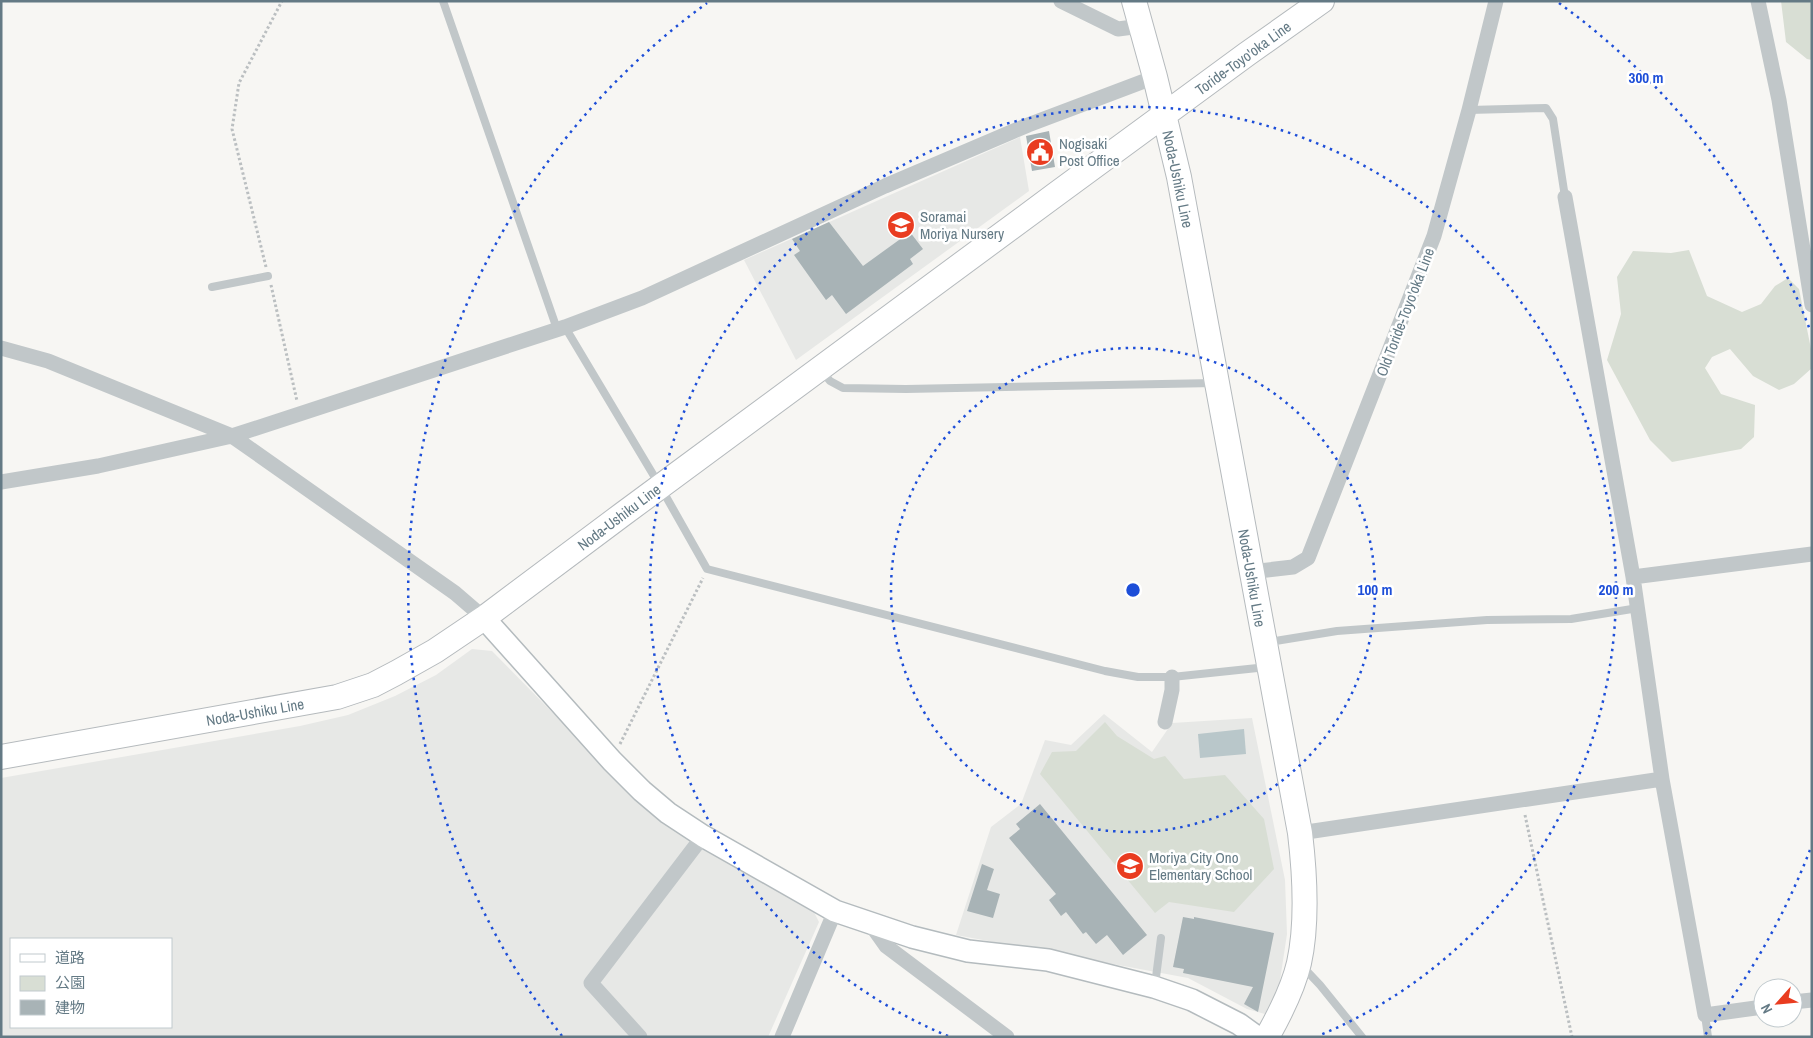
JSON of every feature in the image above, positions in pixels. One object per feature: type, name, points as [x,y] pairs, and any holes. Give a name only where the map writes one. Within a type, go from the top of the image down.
[{"type":"main road","name":"Noda-Ushiku Line","points":[[1134,1],[1156,77],[1179,177],[1250,572],[1300,833],[1304,886],[1303,929],[1299,964],[1281,1012],[1267,1037]]},
{"type":"main road","name":"Toride-Toyo'oka Line","points":[[1165,115],[1322,1]]},
{"type":"main road","name":"Noda-Ushiku Line","points":[[1,757],[337,697],[373,685],[396,673],[435,651],[484,618],[660,486],[1165,115]]},
{"type":"street","points":[[1061,1],[1118,29],[1141,26]]},
{"type":"street","name":"Old Toride-Toyo'oka Line","points":[[1250,572],[1293,567],[1308,558],[1434,236],[1469,110],[1496,1]]},
{"type":"street","points":[[1758,1],[1779,100],[1809,273],[1812,305]]},
{"type":"street","points":[[1,482],[98,466],[232,436],[561,328],[642,298],[885,186],[1028,125],[1156,77]]},
{"type":"street","points":[[1565,197],[1633,577],[1662,779],[1704,1015],[1753,1008]]},
{"type":"street","points":[[1,348],[48,362],[232,436],[455,593],[484,618],[612,761],[668,813],[703,836],[835,911],[912,937],[968,951],[1048,960],[1154,987],[1192,1000],[1239,1024],[1257,1037]]},
{"type":"street","points":[[1633,577],[1812,554]]},
{"type":"street","points":[[1165,722],[1172,690],[1172,677]]},
{"type":"street","points":[[1300,833],[1662,779]]},
{"type":"street","points":[[640,1037],[592,983],[703,836]]},
{"type":"street","points":[[782,1037],[835,911]]},
{"type":"street","points":[[869,922],[886,946],[1007,1037]]},
{"type":"lane","points":[[443,1],[561,328],[660,486],[707,569],[1105,671],[1138,677],[1172,677],[1269,666]]},
{"type":"lane","points":[[1469,110],[1546,108],[1553,120],[1565,197]]},
{"type":"lane","points":[[212,287],[268,276]]},
{"type":"lane","points":[[820,369],[830,381],[843,388],[1217,383]]},
{"type":"lane","points":[[1264,643],[1337,631],[1487,620],[1571,619],[1638,608]]},
{"type":"lane","points":[[1154,987],[1162,938]]},
{"type":"lane","points":[[1299,964],[1320,984],[1362,1037]]},
{"type":"lane","points":[[1704,1015],[1708,1037]]},
{"type":"path","points":[[282,1],[239,83],[232,128],[300,414]]},
{"type":"path","points":[[612,761],[707,569]]},
{"type":"path","points":[[1522,800],[1572,1037]]},
{"type":"shaded area","name":"Soramai Moriya Nursery","points":[[1020,137],[1029,191],[796,360],[744,260]]},
{"type":"shaded area","points":[[472,649],[492,651],[607,768],[701,844],[814,912],[819,922],[768,1037],[1,1037],[1,778],[300,726],[348,715],[395,696],[436,675]]},
{"type":"shaded area","name":"Moriya City Ono Elementary School","points":[[1104,714],[1152,752],[1172,723],[1252,718],[1285,880],[1287,934],[1279,987],[1265,1014],[1247,1009],[1188,978],[956,935],[991,827],[1021,804],[1045,740],[1071,745]]},
{"type":"shaded area","points":[[1244,729],[1246,754],[1200,758],[1198,734]]},
{"type":"green space","points":[[1781,1],[1812,1],[1812,60],[1807,59],[1786,42]]},
{"type":"green space","points":[[1689,250],[1707,296],[1742,312],[1761,304],[1775,286],[1788,278],[1799,289],[1812,354],[1812,368],[1794,384],[1779,390],[1753,376],[1730,349],[1712,357],[1705,368],[1721,394],[1755,405],[1754,437],[1741,449],[1672,462],[1650,440],[1607,360],[1621,314],[1617,277],[1633,251],[1671,253]]},
{"type":"green space","points":[[1105,722],[1117,736],[1154,759],[1165,756],[1184,779],[1225,775],[1264,819],[1274,869],[1234,912],[1169,902],[1155,913],[1040,774],[1052,752],[1076,751]]},
{"type":"building","points":[[1049,131],[1055,167],[1032,171],[1026,136]]},
{"type":"building","points":[[829,222],[863,266],[910,232],[923,249],[910,259],[913,264],[846,314],[832,295],[826,300],[794,255],[800,251],[792,239]]},
{"type":"building","points":[[1040,804],[1147,935],[1123,955],[1107,935],[1096,944],[1086,932],[1083,934],[1066,912],[1061,916],[1049,900],[1056,894],[1009,838],[1020,829],[1016,824]]},
{"type":"building","points":[[982,864],[994,869],[987,890],[1000,894],[993,918],[967,911]]},
{"type":"building","points":[[1183,917],[1194,919],[1194,917],[1274,933],[1258,1012],[1244,1004],[1253,987],[1183,973],[1184,969],[1173,967]]},
{"type":"place","name":"Nogisaki Post Office","points":[[1040,152]]},
{"type":"place","name":"Soramai Moriya Nursery","points":[[901,225]]},
{"type":"place","name":"Moriya City Ono Elementary School","points":[[1130,866]]}]
